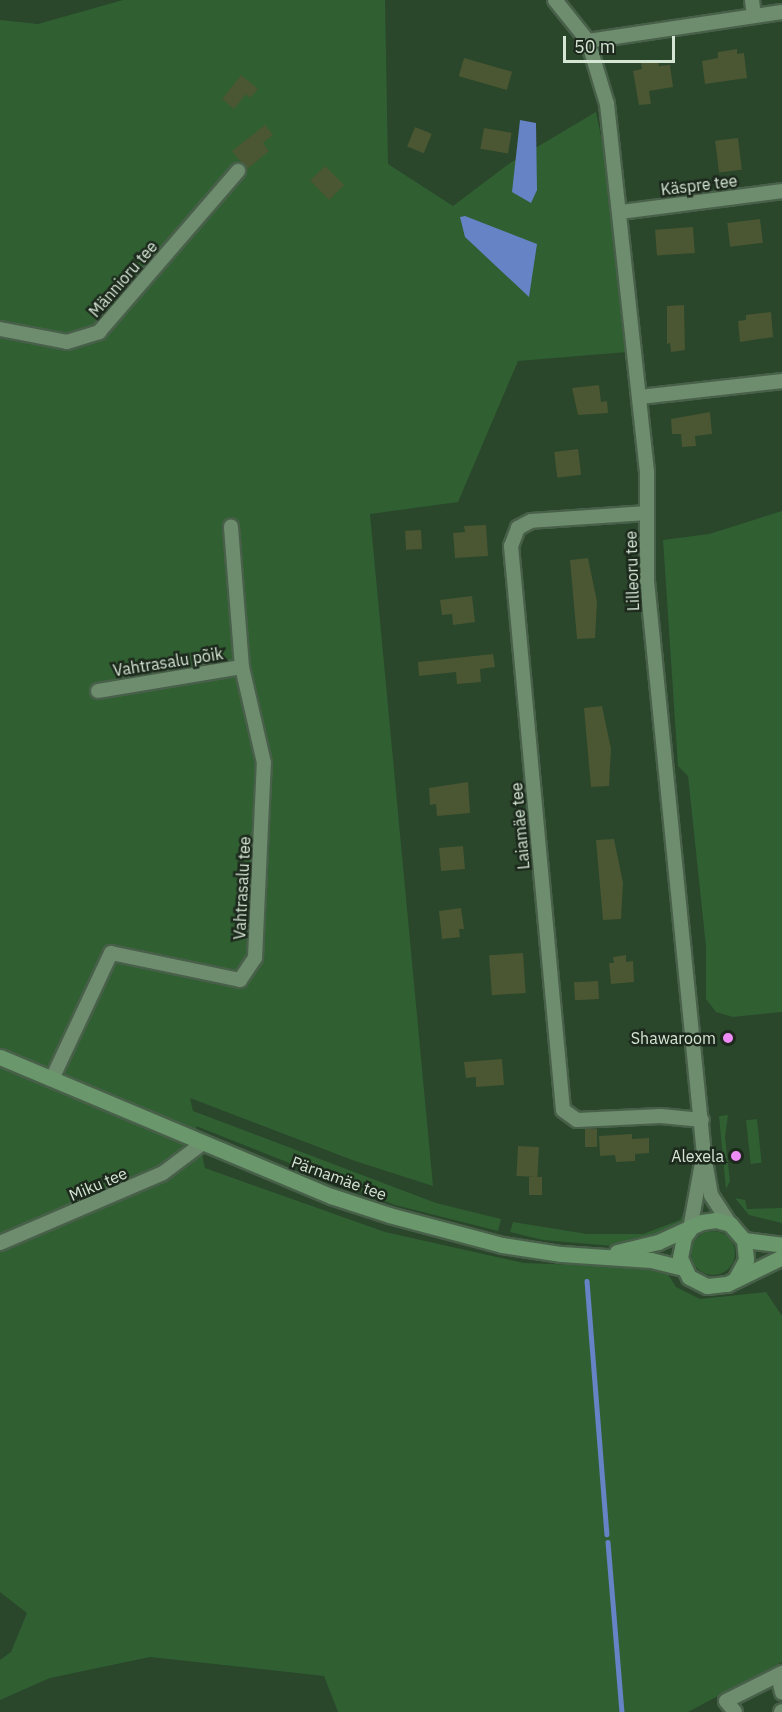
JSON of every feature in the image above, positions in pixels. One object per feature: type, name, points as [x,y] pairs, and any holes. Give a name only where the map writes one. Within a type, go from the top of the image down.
[{"type":"main road","name":"Pärnamäe tee","points":[[0,1057],[331,1196],[440,1230],[542,1251],[651,1260],[683,1268]]},
{"type":"main road","points":[[602,1256],[658,1242],[716,1220],[730,1224],[744,1240],[746,1260],[736,1278]]},
{"type":"main road","points":[[690,1229],[680,1247],[683,1268],[689,1277],[707,1286],[728,1284],[782,1257]]},
{"type":"main road","points":[[744,1240],[774,1245]]},
{"type":"street","name":"Lilleoru tee","points":[[555,0],[588,41],[608,104],[640,397],[647,513],[647,581],[704,1155],[711,1195],[730,1224]]},
{"type":"street","points":[[752,0],[754,16]]},
{"type":"street","points":[[588,41],[782,12]]},
{"type":"street","name":"Männioru tee","points":[[0,329],[67,342],[99,332],[114,318],[237,171]]},
{"type":"street","name":"Käspre tee","points":[[621,212],[782,191]]},
{"type":"street","points":[[640,397],[782,381]]},
{"type":"street","name":"Laiamäe tee","points":[[647,513],[531,521],[518,528],[511,546],[563,1110],[577,1120],[661,1116],[702,1120]]},
{"type":"street","name":"Vahtrasalu tee","points":[[52,1079],[111,953],[240,980],[255,958],[264,763],[242,667],[231,526]]},
{"type":"street","name":"Vahtrasalu põik","points":[[98,691],[242,667]]},
{"type":"street","name":"Miku tee","points":[[0,1243],[163,1173],[203,1143]]},
{"type":"street","name":"Lilleoru tee","points":[[690,1229],[704,1155]]},
{"type":"street","points":[[735,1712],[726,1701],[780,1674],[782,1693]]},
{"type":"green space","points":[[123,0],[385,0],[388,164],[453,206],[510,163],[596,112],[617,216],[627,352],[518,361],[458,502],[370,514],[433,1186],[355,1161],[190,1098],[193,1111],[436,1203],[501,1219],[498,1231],[395,1205],[196,1126],[205,1168],[385,1232],[524,1263],[664,1268],[676,1287],[700,1299],[766,1292],[782,1316],[782,1662],[688,1712],[338,1712],[324,1676],[150,1657],[50,1678],[0,1700],[0,1660],[11,1652],[27,1613],[0,1592],[0,20],[38,24]]},
{"type":"green space","points":[[782,511],[782,1012],[733,1017],[716,1012],[706,999],[706,947],[688,776],[678,766],[663,540],[709,534]]},
{"type":"green space","points":[[728,1115],[725,1137],[730,1181],[726,1189],[719,1116]]},
{"type":"green space","points":[[757,1119],[762,1163],[751,1164],[746,1120]]},
{"type":"green space","points":[[735,1198],[745,1200],[747,1209],[782,1208],[782,1223],[749,1215]]},
{"type":"green space","points":[[689,1201],[689,1216],[684,1223],[662,1235],[613,1246],[543,1240],[510,1232],[513,1222],[587,1234],[643,1234],[680,1220]]},
{"type":"green space","points":[[713,1231],[722,1232],[729,1237],[734,1244],[734,1262],[729,1269],[722,1274],[713,1275],[704,1274],[697,1269],[692,1262],[691,1253],[692,1244],[697,1237],[704,1232]]},
{"type":"water","points":[[520,120],[536,123],[537,190],[531,203],[512,192]]},
{"type":"water","points":[[465,216],[537,244],[529,297],[465,237],[460,217]]},
{"type":"building","points":[[737,49],[737,54],[744,53],[747,78],[705,84],[702,61],[718,58],[718,52]]},
{"type":"building","points":[[464,58],[512,72],[507,90],[459,76]]},
{"type":"building","points":[[658,60],[659,66],[670,65],[673,87],[649,91],[651,104],[639,105],[633,71],[642,69],[641,63]]},
{"type":"building","points":[[241,75],[258,89],[250,98],[246,94],[234,109],[222,99]]},
{"type":"building","points":[[265,125],[273,135],[263,143],[269,151],[247,169],[232,151]]},
{"type":"building","points":[[415,127],[432,134],[424,153],[407,146]]},
{"type":"building","points":[[484,128],[512,133],[508,154],[480,149]]},
{"type":"building","points":[[738,138],[742,170],[719,173],[715,141]]},
{"type":"building","points":[[325,166],[344,185],[329,200],[310,181]]},
{"type":"building","points":[[760,219],[763,243],[730,247],[727,223]]},
{"type":"building","points":[[693,227],[695,253],[657,256],[655,230]]},
{"type":"building","points":[[684,305],[685,350],[671,352],[670,343],[667,344],[667,306]]},
{"type":"building","points":[[771,312],[773,337],[740,342],[738,321],[746,320],[746,315]]},
{"type":"building","points":[[599,385],[601,402],[607,401],[608,413],[578,415],[572,388]]},
{"type":"building","points":[[710,412],[712,434],[695,436],[696,446],[682,447],[681,434],[672,434],[671,419]]},
{"type":"building","points":[[578,449],[581,475],[557,478],[554,452]]},
{"type":"building","points":[[486,525],[488,556],[455,558],[453,533],[465,532],[464,526]]},
{"type":"building","points":[[421,530],[422,549],[406,550],[405,531]]},
{"type":"building","points":[[588,558],[597,602],[595,638],[577,639],[570,560]]},
{"type":"building","points":[[472,596],[475,622],[453,625],[452,614],[442,615],[440,600]]},
{"type":"building","points":[[493,654],[495,667],[480,669],[481,682],[457,684],[456,672],[419,676],[418,662]]},
{"type":"building","points":[[602,706],[611,749],[609,786],[591,787],[584,708]]},
{"type":"building","points":[[468,782],[470,813],[437,816],[436,804],[430,805],[429,788]]},
{"type":"building","points":[[614,839],[623,883],[621,919],[603,920],[596,840]]},
{"type":"building","points":[[463,846],[465,869],[441,871],[439,848]]},
{"type":"building","points":[[461,908],[464,929],[459,929],[460,937],[442,939],[439,911]]},
{"type":"building","points":[[523,953],[526,993],[492,995],[489,955]]},
{"type":"building","points":[[626,955],[626,962],[633,961],[634,982],[611,984],[609,963],[614,963],[613,957]]},
{"type":"building","points":[[598,981],[599,999],[575,1000],[574,982]]},
{"type":"building","points":[[502,1059],[504,1085],[476,1087],[476,1077],[466,1078],[464,1062]]},
{"type":"building","points":[[585,1129],[597,1129],[597,1147],[585,1147]]},
{"type":"building","points":[[632,1134],[632,1139],[649,1138],[649,1153],[635,1154],[635,1161],[616,1162],[615,1155],[600,1156],[599,1136]]},
{"type":"building","points":[[518,1146],[539,1147],[537,1177],[516,1176]]},
{"type":"building","points":[[529,1177],[542,1177],[542,1195],[529,1195]]},
{"type":"waterway","points":[[587,1281],[607,1534]]},
{"type":"waterway","points":[[608,1542],[622,1712]]},
{"type":"place","name":"Shawaroom","points":[[728,1038]]},
{"type":"place","name":"Alexela","points":[[736,1156]]}]
